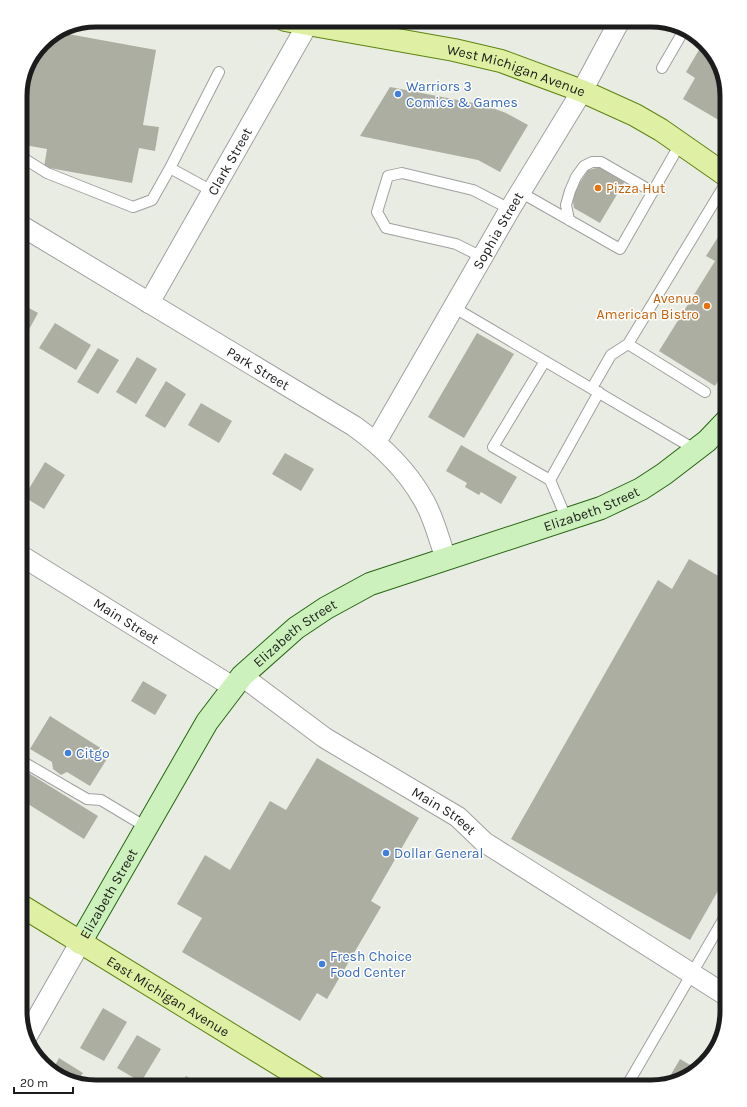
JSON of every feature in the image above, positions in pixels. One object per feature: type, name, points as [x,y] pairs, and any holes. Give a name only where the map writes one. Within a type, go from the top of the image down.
[{"type":"main road","name":"West Michigan Avenue","points":[[335,27],[500,60],[582,90],[635,115],[720,171]]},
{"type":"main road","name":"East Michigan Avenue","points":[[27,909],[305,1080]]},
{"type":"street","name":"Clark Street","points":[[149,303],[306,27]]},
{"type":"street","name":"Sophia Street","points":[[376,442],[510,209],[582,90],[616,27]]},
{"type":"street","name":"Park Street","points":[[27,229],[354,426],[376,442],[399,465],[424,500],[446,559]]},
{"type":"street","name":"Elizabeth Street","points":[[30,1031],[207,722],[238,681],[296,628],[326,608],[370,584],[601,508],[641,489],[664,474],[696,450],[720,427]]},
{"type":"street","name":"Main Street","points":[[27,559],[238,681],[325,738],[458,817],[484,842],[691,975],[720,992]]},
{"type":"lane","points":[[662,68],[682,34]]},
{"type":"lane","points":[[27,160],[47,173],[132,207],[152,200],[219,72]]},
{"type":"lane","points":[[520,192],[620,249],[680,144]]},
{"type":"lane","points":[[569,220],[566,205],[570,191],[584,166],[592,162],[601,162],[653,192]]},
{"type":"lane","points":[[170,168],[212,191]]},
{"type":"lane","points":[[482,257],[456,244],[386,228],[377,212],[388,176],[402,173],[473,190],[510,209]]},
{"type":"lane","points":[[550,480],[596,390],[611,355],[628,344],[720,193]]},
{"type":"lane","points":[[453,307],[696,450]]},
{"type":"lane","points":[[628,344],[705,392]]},
{"type":"lane","points":[[544,361],[493,447],[550,480],[567,520]]},
{"type":"lane","points":[[27,764],[87,799],[101,800],[146,827]]},
{"type":"lane","points":[[630,1080],[720,925]]},
{"type":"building","points":[[67,34],[156,50],[143,125],[159,127],[155,151],[139,148],[132,183],[44,167],[47,149],[27,144],[27,92],[29,78],[41,54],[51,44]]},
{"type":"building","points":[[700,48],[711,62],[718,78],[720,121],[683,99],[695,78],[686,72]]},
{"type":"building","points":[[390,87],[484,105],[506,113],[528,125],[500,172],[478,160],[360,136]]},
{"type":"building","name":"Pizza Hut","points":[[601,167],[625,181],[600,223],[574,208],[572,195],[588,170]]},
{"type":"building","name":"Avenue American Bistro","points":[[720,234],[720,378],[715,386],[659,351],[715,261],[706,256]]},
{"type":"building","points":[[27,307],[38,313],[27,333]]},
{"type":"building","points":[[55,323],[91,345],[76,370],[39,348]]},
{"type":"building","points":[[477,333],[514,354],[464,438],[428,417]]},
{"type":"building","points":[[98,348],[119,360],[98,394],[77,382]]},
{"type":"building","points":[[137,357],[157,369],[136,404],[116,392]]},
{"type":"building","points":[[166,381],[186,394],[165,428],[145,416]]},
{"type":"building","points":[[201,403],[232,421],[219,443],[188,425]]},
{"type":"building","points":[[461,445],[517,477],[501,504],[481,492],[479,495],[465,487],[467,483],[446,471]]},
{"type":"building","points":[[285,453],[314,469],[301,491],[272,474]]},
{"type":"building","points":[[45,462],[65,475],[44,509],[27,499],[27,492]]},
{"type":"building","points":[[689,559],[720,577],[720,887],[690,940],[511,839],[658,580],[672,589]]},
{"type":"building","points":[[143,681],[167,695],[155,715],[131,701]]},
{"type":"building","points":[[50,716],[110,754],[90,786],[67,772],[61,775],[53,769],[52,762],[30,749]]},
{"type":"building","points":[[317,758],[419,818],[371,901],[381,907],[327,999],[317,993],[300,1021],[182,952],[202,918],[177,904],[205,855],[230,870],[270,801],[286,810]]},
{"type":"building","points":[[27,772],[98,816],[84,839],[27,803]]},
{"type":"building","points":[[103,1008],[127,1022],[104,1061],[80,1048]]},
{"type":"building","points":[[137,1035],[161,1049],[142,1080],[138,1080],[117,1068]]},
{"type":"building","points":[[59,1058],[83,1073],[80,1078],[78,1078],[55,1066]]},
{"type":"building","points":[[680,1059],[692,1066],[677,1075],[669,1078]]},
{"type":"building","points":[[186,1076],[193,1080],[184,1080]]},
{"type":"place","name":"Warriors 3 Comics & Games","points":[[398,94]]},
{"type":"place","name":"Pizza Hut","points":[[598,188]]},
{"type":"place","name":"Avenue American Bistro","points":[[707,306]]},
{"type":"place","name":"Citgo","points":[[68,753]]},
{"type":"place","name":"Dollar General","points":[[386,853]]},
{"type":"place","name":"Fresh Choice Food Center","points":[[322,964]]}]
